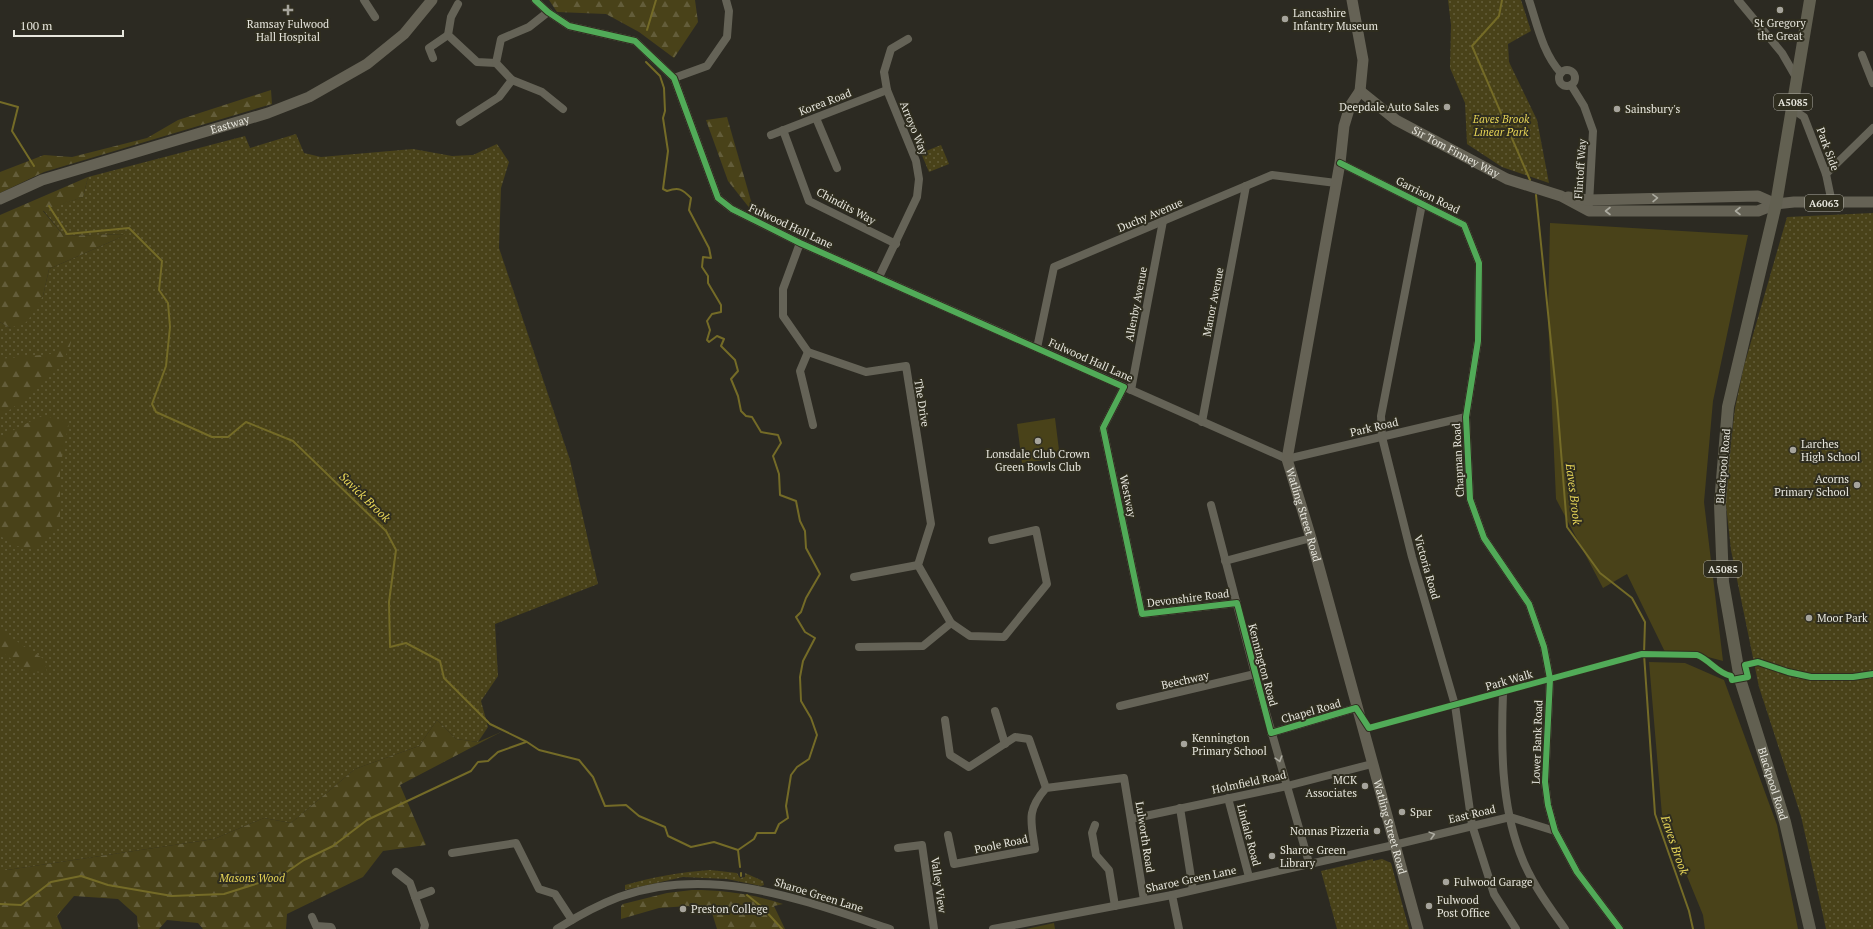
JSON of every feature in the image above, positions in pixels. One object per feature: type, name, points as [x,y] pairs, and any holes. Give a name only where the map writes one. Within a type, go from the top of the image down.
[{"type":"highway","name":"Blackpool Road","points":[[1810,929],[1785,822],[1744,696],[1723,582],[1720,504],[1728,407],[1776,204],[1812,0]]},
{"type":"main road","name":"Eastway","points":[[0,199],[42,180],[268,113],[309,97],[367,64],[404,34],[432,0]]},
{"type":"main road","name":"Watling Street Road","points":[[1352,0],[1363,60],[1360,91],[1350,106],[1344,126],[1340,163],[1287,459],[1311,538],[1356,708],[1418,929]]},
{"type":"main road","name":"Sir Tom Finney Way","points":[[1360,91],[1396,120],[1506,179],[1589,205],[1758,196],[1776,204],[1873,202]]},
{"type":"street","points":[[364,0],[375,17]]},
{"type":"street","name":"Fulwood Hall Lane","points":[[535,0],[548,12],[569,26],[635,41],[674,78],[718,198],[732,209],[800,243],[1287,459]]},
{"type":"street","points":[[674,78],[707,66],[727,37],[729,11],[726,0]]},
{"type":"street","name":"Flintoff Way","points":[[1529,0],[1546,50],[1554,65],[1561,73]]},
{"type":"street","points":[[1738,0],[1782,53],[1797,79]]},
{"type":"street","points":[[433,58],[429,48],[448,35],[451,17],[458,4]]},
{"type":"street","points":[[496,62],[501,39],[529,27],[548,12]]},
{"type":"street","points":[[448,35],[477,62],[496,62],[512,80],[542,92],[563,109]]},
{"type":"street","name":"Arroyo Way","points":[[879,277],[917,198],[918,179],[916,162],[887,90],[884,72],[891,49],[908,39]]},
{"type":"street","points":[[1862,55],[1873,83]]},
{"type":"street","name":"Flintoff Way","points":[[1567,70],[1574,73],[1575,80],[1571,85],[1567,86],[1562,84],[1560,79],[1561,73],[1567,70]]},
{"type":"street","points":[[460,122],[499,97],[512,80]]},
{"type":"street","name":"Flintoff Way","points":[[1571,85],[1584,106],[1593,131],[1589,205]]},
{"type":"street","name":"Korea Road","points":[[771,135],[887,90]]},
{"type":"street","name":"Park Side","points":[[1792,109],[1804,117],[1826,174],[1832,203]]},
{"type":"street","points":[[816,118],[837,168]]},
{"type":"street","points":[[1826,174],[1873,128]]},
{"type":"street","name":"Chindits Way","points":[[783,130],[809,201],[896,244]]},
{"type":"street","name":"Garrison Road","points":[[1340,163],[1464,225],[1479,263],[1478,341]]},
{"type":"street","name":"Duchy Avenue","points":[[1037,348],[1054,267],[1272,175],[1336,183]]},
{"type":"street","name":"Manor Avenue","points":[[1202,422],[1246,186]]},
{"type":"street","name":"Victoria Road","points":[[1422,204],[1381,416],[1382,437],[1412,558],[1455,705],[1472,825],[1494,894],[1516,929]]},
{"type":"street","name":"Allenby Avenue","points":[[1128,388],[1163,221]]},
{"type":"street","points":[[800,243],[783,289],[783,316],[808,352],[800,371],[813,425]]},
{"type":"street","name":"Chapman Road","points":[[1478,341],[1466,417],[1470,499],[1484,538],[1529,604],[1544,648],[1550,679]]},
{"type":"street","name":"The Drive","points":[[808,352],[866,372],[906,366],[930,524],[918,565]]},
{"type":"street","name":"Westway","points":[[1128,388],[1103,428],[1142,614]]},
{"type":"street","name":"Park Road","points":[[1287,459],[1466,417]]},
{"type":"street","name":"Kennington Road","points":[[1211,505],[1260,693],[1309,864]]},
{"type":"street","points":[[854,577],[918,565],[952,623],[970,636],[1004,637],[1047,584],[1036,530],[992,540]]},
{"type":"street","points":[[1225,561],[1311,538]]},
{"type":"street","name":"Devonshire Road","points":[[1142,614],[1237,603]]},
{"type":"street","points":[[859,647],[923,646],[952,623]]},
{"type":"street","name":"Beechway","points":[[1120,706],[1255,674]]},
{"type":"street","name":"Lower Bank Road","points":[[1550,679],[1545,782],[1548,805],[1555,831],[1577,872],[1620,929]]},
{"type":"street","points":[[1504,693],[1502,731],[1504,777],[1510,817],[1520,853],[1539,891],[1565,929]]},
{"type":"street","name":"Chapel Road","points":[[1271,733],[1356,708]]},
{"type":"street","points":[[995,711],[1005,744]]},
{"type":"street","points":[[945,720],[950,755],[969,767],[1015,736],[1029,739],[1046,788]]},
{"type":"street","name":"Holmfield Road","points":[[1130,819],[1287,786],[1372,764]]},
{"type":"street","name":"Lulworth Road","points":[[1046,788],[1124,778],[1144,900]]},
{"type":"street","name":"Poole Road","points":[[948,835],[954,864],[1035,849],[1030,815],[1036,799],[1046,788]]},
{"type":"street","name":"Lindale Road","points":[[1228,798],[1249,877]]},
{"type":"street","points":[[1180,808],[1193,890]]},
{"type":"street","name":"East Road","points":[[1394,845],[1510,817],[1555,831]]},
{"type":"street","points":[[1095,825],[1092,833],[1096,855],[1109,870],[1115,906]]},
{"type":"street","points":[[452,853],[516,843],[539,889],[555,894],[572,920]]},
{"type":"street","name":"Valley View","points":[[898,848],[922,845],[934,929]]},
{"type":"street","name":"Sharoe Green Lane","points":[[993,929],[1172,895],[1394,845]]},
{"type":"street","points":[[396,872],[410,883],[425,925],[424,929]]},
{"type":"street","name":"Sharoe Green Lane","points":[[557,929],[619,897],[645,890],[674,886],[722,884],[755,889],[802,900],[890,929]]},
{"type":"street","points":[[415,897],[430,890]]},
{"type":"street","points":[[1172,895],[1179,929]]},
{"type":"street","points":[[312,917],[316,926],[331,927],[332,929]]},
{"type":"green space","points":[[549,0],[695,0],[698,22],[674,58],[639,32],[606,14],[557,12]]},
{"type":"green space","name":"Eaves Brook Linear Park","points":[[1448,0],[1521,0],[1531,31],[1508,44],[1509,62],[1537,120],[1549,183],[1502,167],[1467,144],[1465,103],[1450,68],[1451,25]]},
{"type":"green space","points":[[271,90],[272,104],[44,172],[0,193],[0,172],[44,155],[72,157],[147,138],[178,120]]},
{"type":"green space","points":[[727,117],[755,215],[728,181],[706,120]]},
{"type":"green space","points":[[296,134],[304,153],[321,157],[413,149],[452,156],[473,155],[497,144],[509,162],[501,188],[499,248],[570,460],[598,584],[495,624],[498,676],[481,701],[488,727],[478,742],[456,739],[437,720],[419,746],[355,769],[291,823],[264,818],[214,839],[0,870],[0,322],[10,328],[43,296],[49,269],[119,238],[124,234],[64,236],[43,210],[83,197],[88,177],[245,136],[250,148]]},
{"type":"green space","points":[[941,145],[949,164],[929,172],[921,153]]},
{"type":"green space","points":[[88,177],[83,197],[43,211],[64,236],[125,234],[49,269],[43,296],[27,322],[10,328],[0,322],[0,215]]},
{"type":"green space","name":"Moor Park","points":[[1873,213],[1873,929],[1826,929],[1801,816],[1759,687],[1731,550],[1725,496],[1735,408],[1744,366],[1787,217]]},
{"type":"green space","points":[[1550,223],[1748,235],[1713,401],[1704,502],[1723,661],[1693,653],[1665,652],[1627,574],[1603,588],[1556,499],[1548,318]]},
{"type":"green space","points":[[71,338],[69,348],[64,359],[55,370],[32,393],[0,416],[0,359],[51,354]]},
{"type":"green space","points":[[43,415],[69,423],[60,467],[60,522],[33,549],[17,546],[0,536],[0,437]]},
{"type":"green space","name":"Lonsdale Club Crown Green Bowls Club","points":[[1055,418],[1060,458],[1022,463],[1017,424]]},
{"type":"green space","points":[[0,630],[45,660],[47,673],[30,672],[0,651]]},
{"type":"green space","points":[[1649,662],[1685,663],[1724,680],[1777,825],[1798,929],[1705,929],[1703,915],[1662,815]]},
{"type":"green space","name":"Masons Wood","points":[[437,720],[456,739],[478,742],[501,732],[400,785],[426,845],[383,851],[363,877],[287,914],[286,929],[203,929],[198,923],[167,920],[159,929],[138,929],[137,916],[118,899],[74,896],[57,916],[62,929],[0,929],[0,870],[214,839],[264,818],[291,823],[355,769],[419,746]]},
{"type":"green space","points":[[1373,859],[1373,861],[1382,859],[1391,863],[1409,929],[1337,929],[1321,871]]},
{"type":"green space","points":[[710,870],[737,873],[740,878],[745,877],[745,873],[763,881],[764,885],[761,886],[727,879],[683,877],[625,890],[625,885],[646,880]]},
{"type":"green space","points":[[692,890],[738,893],[783,904],[774,906],[785,929],[717,929],[712,913],[688,906],[659,908],[621,919],[621,906],[623,904],[667,893]]},
{"type":"green space","points":[[1054,923],[1055,929],[1026,929]]},
{"type":"waterway","points":[[647,30],[656,0]]},
{"type":"waterway","name":"Eaves Brook","points":[[1502,0],[1499,16],[1472,46],[1530,180]]},
{"type":"waterway","points":[[646,62],[660,76],[664,88],[665,111],[663,118],[668,151],[663,189],[667,191],[677,189],[691,198],[689,210],[709,248],[711,258],[703,257],[702,267],[708,276],[708,283],[721,305],[721,312],[712,314],[707,321],[710,330],[707,340],[709,342],[717,336],[724,339],[721,346],[735,360],[738,371],[731,379],[738,396],[741,411],[746,416],[752,417],[761,432],[778,435],[781,443],[773,456],[779,474],[780,495],[796,501],[800,521],[805,531],[806,548],[820,574],[806,598],[801,612],[796,617],[805,632],[815,638],[803,661],[800,677],[801,701],[811,718],[817,735],[809,759],[797,767],[791,775],[786,806],[788,818],[779,824],[775,833],[757,833],[754,839],[738,850]]},
{"type":"waterway","name":"Savick Brook","points":[[0,102],[18,107],[12,131],[34,166]]},
{"type":"waterway","name":"Eaves Brook","points":[[1536,195],[1557,401],[1567,527],[1600,573],[1632,598],[1645,622],[1644,654],[1655,814],[1689,911],[1693,929]]},
{"type":"waterway","name":"Savick Brook","points":[[49,206],[67,234],[129,228],[162,261],[159,290],[168,303],[170,327],[166,366],[152,404],[156,412],[212,437],[228,437],[246,422],[293,441],[386,531],[396,550],[389,602],[390,647],[406,643],[440,661],[444,678],[490,724],[527,742],[539,750],[579,760],[593,777],[605,806],[626,805],[639,816],[665,827],[668,836],[691,847],[714,842],[738,850],[740,867]]},
{"type":"waterway","points":[[0,904],[21,905],[51,882],[81,876],[108,885],[172,896],[224,894],[281,876],[304,860],[333,846],[367,820],[471,771],[478,762],[488,761],[498,752],[526,742]]},
{"type":"waterway","name":"Savick Brook","points":[[747,895],[762,907],[782,929]]},
{"type":"cycle path","name":"Park Walk","points":[[535,0],[548,12],[569,26],[635,41],[674,78],[718,198],[732,209],[800,243],[1124,387],[1103,428],[1142,614],[1237,603],[1271,733],[1356,708],[1369,728],[1642,654],[1697,655],[1722,672],[1731,676],[1732,680],[1748,677],[1745,665],[1758,662],[1788,672],[1811,677],[1853,677],[1873,674]]},
{"type":"cycle path","points":[[1340,163],[1464,225],[1479,263],[1478,341],[1466,417],[1470,499],[1484,538],[1529,604],[1544,647],[1550,679],[1545,782],[1548,805],[1555,831],[1577,872],[1620,929]]},
{"type":"place","name":"Ramsay Fulwood Hall Hospital","points":[[288,10]]},
{"type":"place","name":"St Gregory the Great","points":[[1780,10]]},
{"type":"place","name":"Lancashire Infantry Museum","points":[[1285,19]]},
{"type":"place","name":"Deepdale Auto Sales","points":[[1447,107]]},
{"type":"place","name":"Sainsbury's","points":[[1617,109]]},
{"type":"place","name":"Lonsdale Club Crown Green Bowls Club","points":[[1038,441]]},
{"type":"place","name":"Larches High School","points":[[1793,450]]},
{"type":"place","name":"Acorns Primary School","points":[[1857,485]]},
{"type":"place","name":"Moor Park","points":[[1809,618]]},
{"type":"place","name":"Kennington Primary School","points":[[1184,744]]},
{"type":"place","name":"MCK Associates","points":[[1365,786]]},
{"type":"place","name":"Spar","points":[[1402,812]]},
{"type":"place","name":"Nonnas Pizzeria","points":[[1377,831]]},
{"type":"place","name":"Sharoe Green Library","points":[[1272,856]]},
{"type":"place","name":"Fulwood Garage","points":[[1446,882]]},
{"type":"place","name":"Fulwood Post Office","points":[[1429,906]]},
{"type":"place","name":"Preston College","points":[[683,909]]}]
